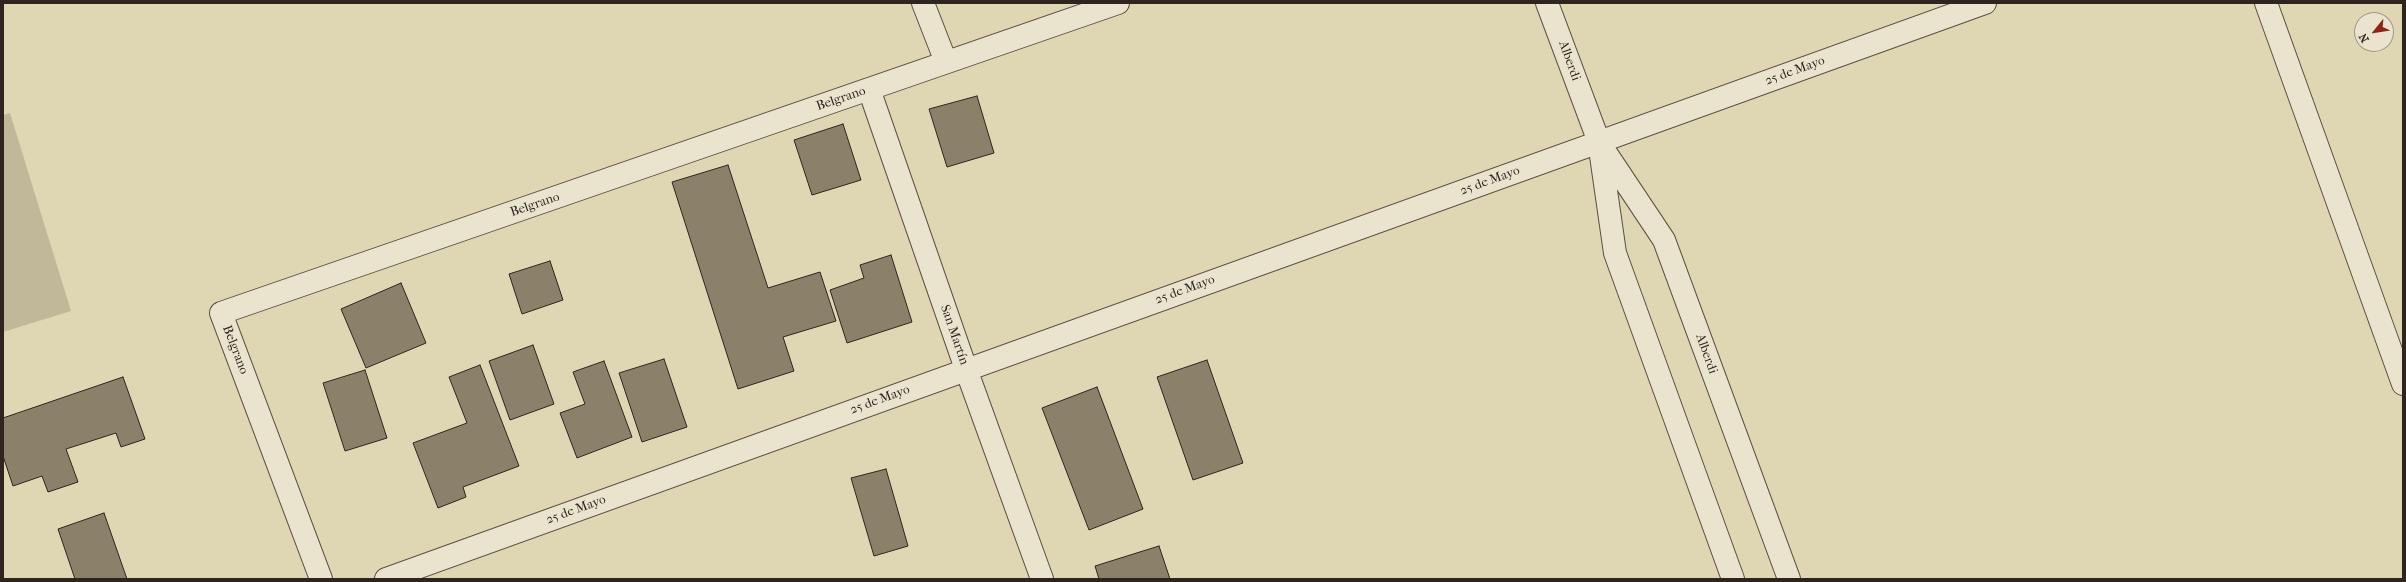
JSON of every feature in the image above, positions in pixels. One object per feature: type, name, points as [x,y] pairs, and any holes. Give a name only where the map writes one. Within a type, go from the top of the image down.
[{"type":"street","points":[[923,3],[946,62]]},
{"type":"street","name":"Belgrano","points":[[321,579],[221,313],[1118,3]]},
{"type":"street","name":"Alberdi","points":[[1547,3],[1599,142],[1615,253],[1733,579]]},
{"type":"street","name":"25 de Mayo","points":[[386,579],[1986,3]]},
{"type":"street","points":[[2266,3],[2403,384]]},
{"type":"street","name":"San Martín","points":[[869,89],[966,369],[1042,579]]},
{"type":"street","name":"Alberdi","points":[[1599,142],[1664,240],[1789,579]]},
{"type":"shaded area","points":[[10,113],[71,311],[3,332],[3,115]]},
{"type":"building","points":[[977,96],[994,153],[947,167],[929,109]]},
{"type":"building","points":[[843,124],[861,180],[812,195],[794,140]]},
{"type":"building","points":[[728,165],[768,288],[820,272],[836,321],[783,337],[794,371],[738,389],[672,182]]},
{"type":"building","points":[[891,255],[912,322],[847,343],[830,290],[864,278],[860,265]]},
{"type":"building","points":[[550,261],[563,300],[522,314],[509,274]]},
{"type":"building","points":[[401,283],[426,343],[366,368],[341,309]]},
{"type":"building","points":[[533,345],[554,404],[510,420],[489,361]]},
{"type":"building","points":[[664,359],[687,427],[642,442],[619,373]]},
{"type":"building","points":[[1207,360],[1243,463],[1193,480],[1157,377]]},
{"type":"building","points":[[604,361],[632,437],[577,458],[560,413],[585,404],[573,372]]},
{"type":"building","points":[[480,365],[519,466],[463,487],[466,497],[438,508],[413,443],[467,423],[449,377]]},
{"type":"building","points":[[365,370],[387,438],[345,451],[323,383]]},
{"type":"building","points":[[123,377],[145,439],[121,447],[116,433],[66,449],[78,482],[48,492],[42,476],[13,486],[3,456],[3,418]]},
{"type":"building","points":[[1097,387],[1143,509],[1089,530],[1042,408]]},
{"type":"building","points":[[886,469],[908,546],[874,556],[851,478]]},
{"type":"building","points":[[104,513],[127,579],[75,579],[58,529]]},
{"type":"building","points":[[1159,546],[1170,579],[1099,579],[1095,566]]}]
